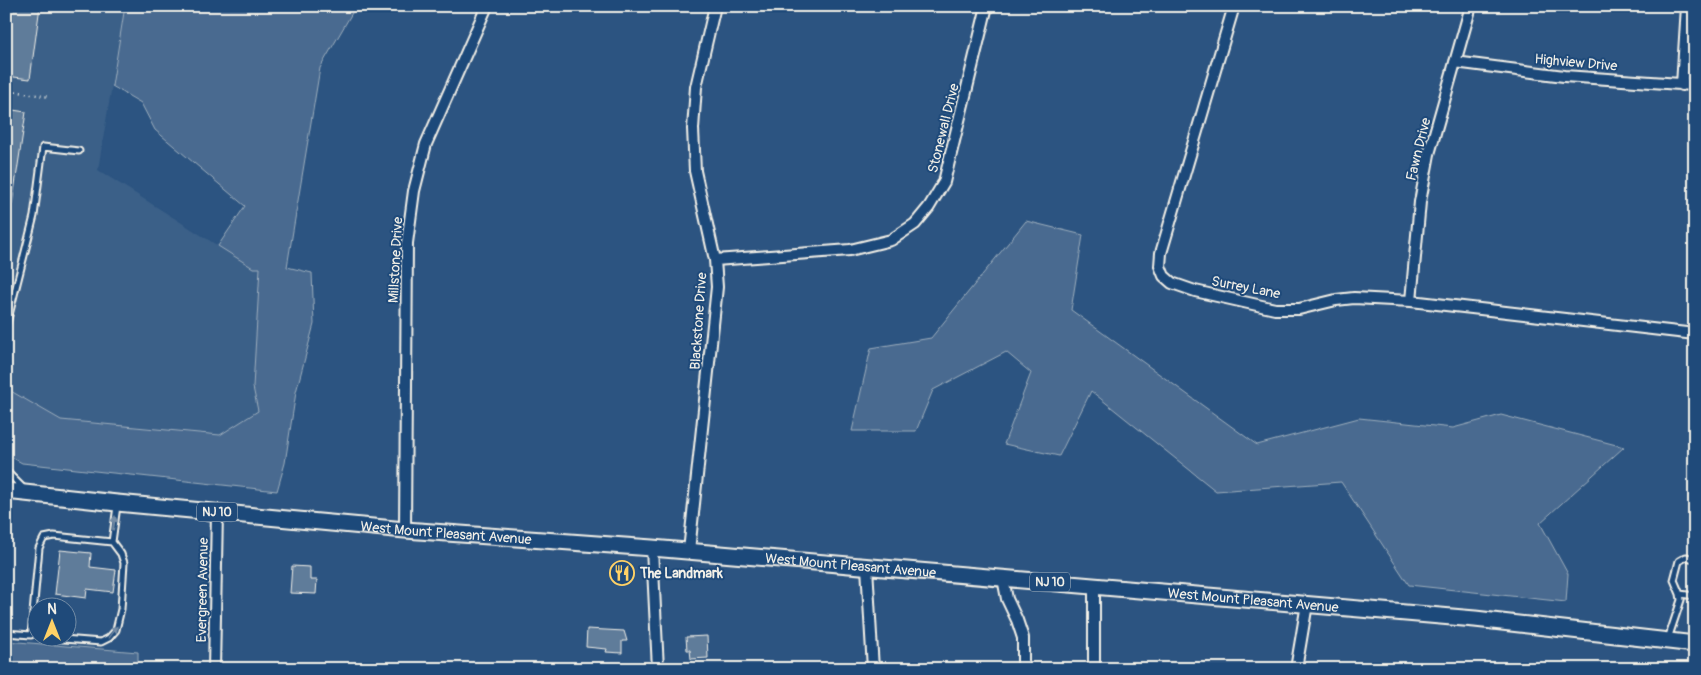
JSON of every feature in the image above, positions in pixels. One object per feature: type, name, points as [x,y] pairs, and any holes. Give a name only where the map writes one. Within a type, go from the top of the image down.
[{"type":"main road","name":"West Mount Pleasant Avenue","points":[[6,491],[404,530],[689,551],[1475,619],[1695,644]]},
{"type":"street","name":"Millstone Drive","points":[[404,530],[407,243],[414,191],[426,144],[487,6]]},
{"type":"street","name":"Blackstone Drive","points":[[689,551],[717,287],[715,260],[694,171],[693,129],[696,87],[715,6]]},
{"type":"street","name":"Stonewall Drive","points":[[715,260],[850,250],[890,240],[915,224],[930,207],[944,182],[987,6]]},
{"type":"street","name":"Surrey Lane","points":[[1234,6],[1160,253],[1160,266],[1164,276],[1172,283],[1195,291],[1275,309],[1299,309],[1336,300],[1354,298],[1411,301],[1695,334]]},
{"type":"street","name":"Fawn Drive","points":[[1411,301],[1420,202],[1429,154],[1470,6]]},
{"type":"street","points":[[1682,84],[1687,6]]},
{"type":"street","name":"Highview Drive","points":[[1455,62],[1564,76],[1695,85]]},
{"type":"street","name":"Evergreen Avenue","points":[[214,669],[217,512]]},
{"type":"street","points":[[652,548],[658,669]]},
{"type":"street","points":[[867,567],[873,669]]},
{"type":"street","points":[[1003,578],[1006,599],[1017,620],[1023,638],[1023,669]]},
{"type":"street","points":[[1094,586],[1094,669]]},
{"type":"street","points":[[1296,669],[1307,604]]},
{"type":"lane","points":[[6,327],[34,216],[43,147],[79,152]]},
{"type":"lane","points":[[6,471],[29,494]]},
{"type":"lane","points":[[78,640],[101,642],[109,638],[116,630],[122,609],[124,563],[121,554],[112,542],[117,503]]},
{"type":"lane","points":[[34,598],[39,548],[41,542],[49,536],[112,542]]},
{"type":"lane","points":[[1667,641],[1681,600],[1674,580],[1679,561],[1686,557],[1695,559]]},
{"type":"lane","points":[[1680,594],[1695,596]]},
{"type":"lane","points":[[6,633],[28,636]]},
{"type":"path","points":[[6,90],[50,96]]},
{"type":"shaded area","points":[[6,6],[125,6],[98,170],[253,268],[260,268],[253,387],[258,412],[220,435],[61,420],[9,390],[6,392]]},
{"type":"shaded area","points":[[125,6],[356,6],[320,68],[287,267],[312,273],[314,324],[296,392],[285,463],[277,491],[22,463],[6,454],[6,395],[9,390],[61,420],[220,435],[258,411],[253,387],[260,268],[253,268],[218,246],[245,206],[155,130],[141,103],[112,86]]},
{"type":"shaded area","points":[[1026,221],[1083,235],[1071,310],[1257,445],[1359,418],[1453,428],[1501,415],[1624,447],[1540,523],[1568,574],[1566,602],[1409,585],[1341,482],[1216,491],[1091,391],[1059,456],[1004,444],[1031,373],[1006,352],[933,390],[916,431],[852,431],[871,348],[931,338]]},
{"type":"shaded area","points":[[6,641],[28,643],[28,648],[78,647],[138,652],[138,669],[84,669],[6,663]]},
{"type":"building","points":[[6,6],[40,6],[30,79],[6,76]]},
{"type":"building","points":[[6,109],[26,112],[12,205],[6,204]]},
{"type":"building","points":[[60,550],[91,553],[90,567],[116,570],[113,592],[87,589],[86,598],[55,594]]},
{"type":"building","points":[[292,566],[310,567],[310,580],[317,580],[316,594],[290,593]]},
{"type":"building","points":[[587,629],[624,631],[627,641],[622,641],[622,653],[606,652],[607,649],[586,647]]},
{"type":"building","points":[[707,636],[708,658],[691,659],[690,650],[687,650],[686,637]]},
{"type":"place","name":"The Landmark","points":[[622,573]]}]
